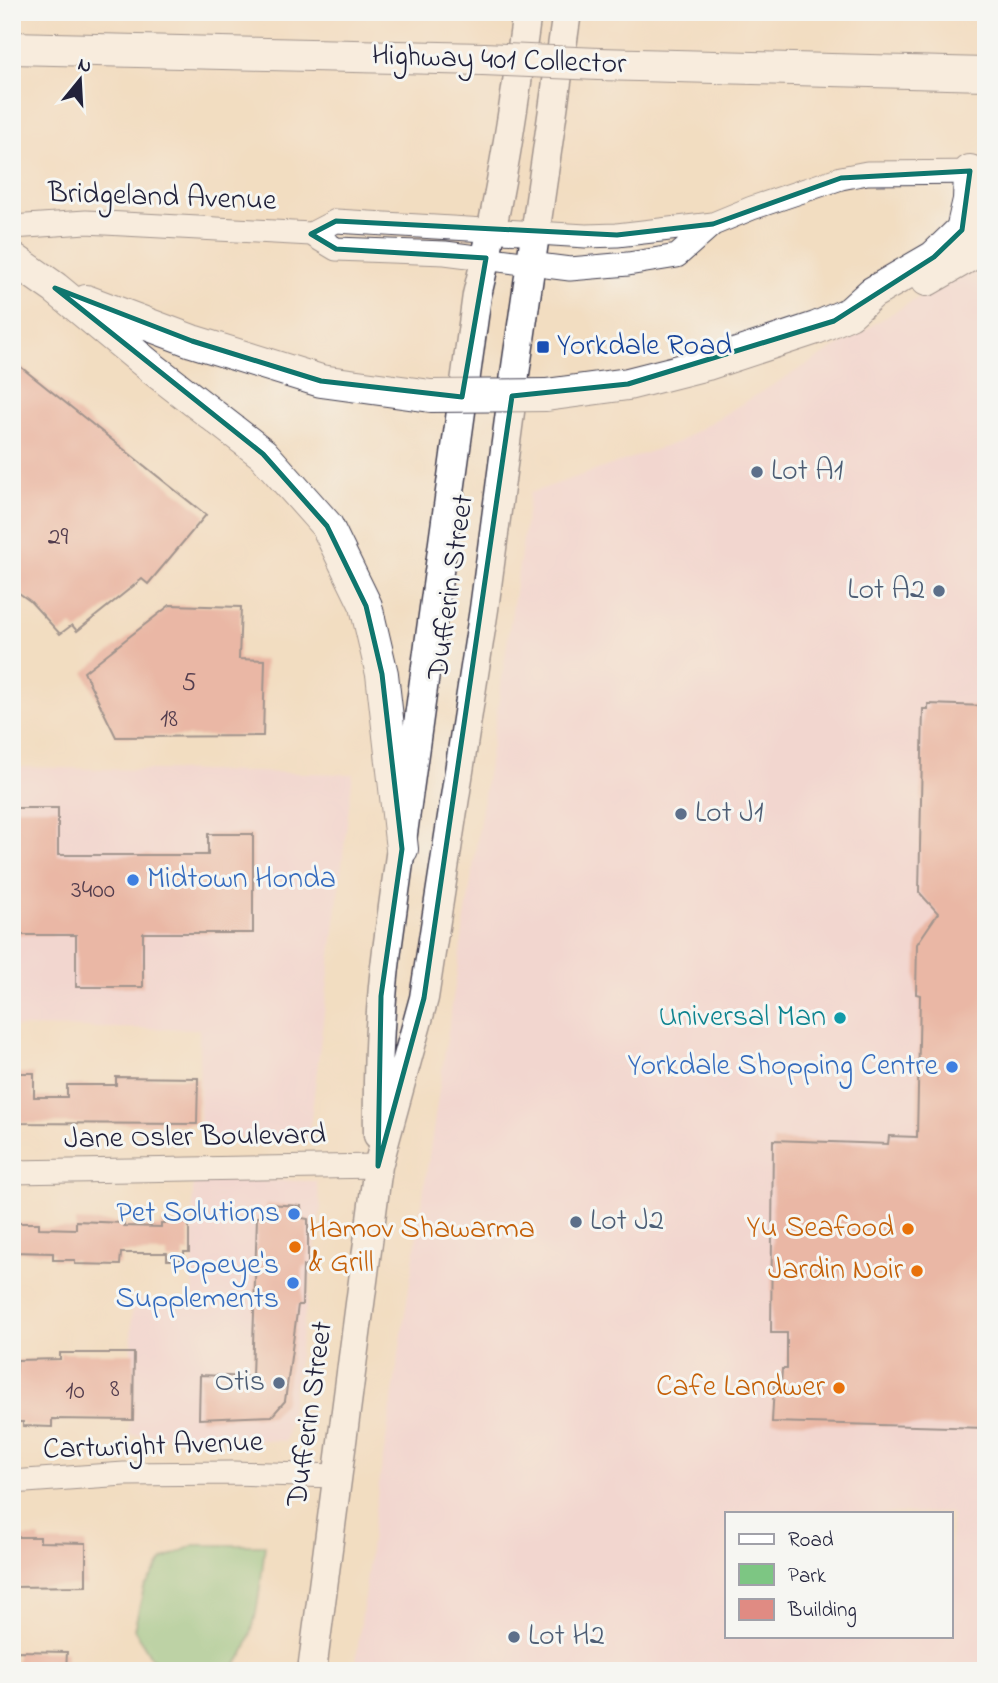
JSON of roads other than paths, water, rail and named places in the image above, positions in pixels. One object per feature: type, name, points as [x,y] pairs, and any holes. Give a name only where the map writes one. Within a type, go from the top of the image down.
[{"type":"highway","name":"Highway 401 Collector","points":[[12,48],[986,74]]},
{"type":"highway","points":[[850,313],[872,293],[934,257],[962,230],[978,172]]},
{"type":"highway","points":[[55,288],[192,341],[321,381],[431,396],[546,395],[628,384],[707,364],[816,328],[850,313],[877,310],[986,246]]},
{"type":"highway","points":[[12,258],[55,288],[263,454],[327,526],[366,606],[379,663],[402,849]]},
{"type":"main road","name":"Dufferin Street","points":[[378,1166],[377,1066],[381,996],[477,295],[493,230],[527,12]]},
{"type":"main road","name":"Dufferin Street","points":[[312,1671],[378,1166],[424,998],[484,609],[567,12]]},
{"type":"street","points":[[536,233],[599,236],[713,224],[841,178],[867,173],[978,172]]},
{"type":"street","name":"Bridgeland Avenue","points":[[311,234],[335,221],[536,233]]},
{"type":"street","name":"Bridgeland Avenue","points":[[12,227],[86,222],[311,234],[336,249],[445,253],[531,265]]},
{"type":"street","points":[[531,265],[570,269],[598,268],[677,256],[713,224]]},
{"type":"street","name":"Jane Osler Boulevard","points":[[12,1172],[378,1166]]},
{"type":"street","name":"Cartwright Avenue","points":[[12,1482],[124,1474],[337,1476]]},
{"type":"place","name":"Yorkdale Road","points":[[543,347]]},
{"type":"place","name":"Lot A1","points":[[757,472]]},
{"type":"place","name":"Lot A2","points":[[939,591]]},
{"type":"place","name":"Lot J1","points":[[681,814]]},
{"type":"place","name":"Midtown Honda","points":[[133,880]]},
{"type":"place","name":"Universal Man","points":[[840,1018]]},
{"type":"place","name":"Yorkdale Shopping Centre","points":[[952,1067]]},
{"type":"place","name":"Pet Solutions","points":[[294,1214]]},
{"type":"place","name":"Lot J2","points":[[576,1222]]},
{"type":"place","name":"Yu Seafood","points":[[908,1229]]},
{"type":"place","name":"Hamov Shawarma & Grill","points":[[295,1247]]},
{"type":"place","name":"Jardin Noir","points":[[917,1271]]},
{"type":"place","name":"Popeye's Supplements","points":[[293,1283]]},
{"type":"place","name":"Otis","points":[[279,1383]]},
{"type":"place","name":"Cafe Landwer","points":[[839,1388]]},
{"type":"place","name":"Lot H2","points":[[514,1637]]}]
